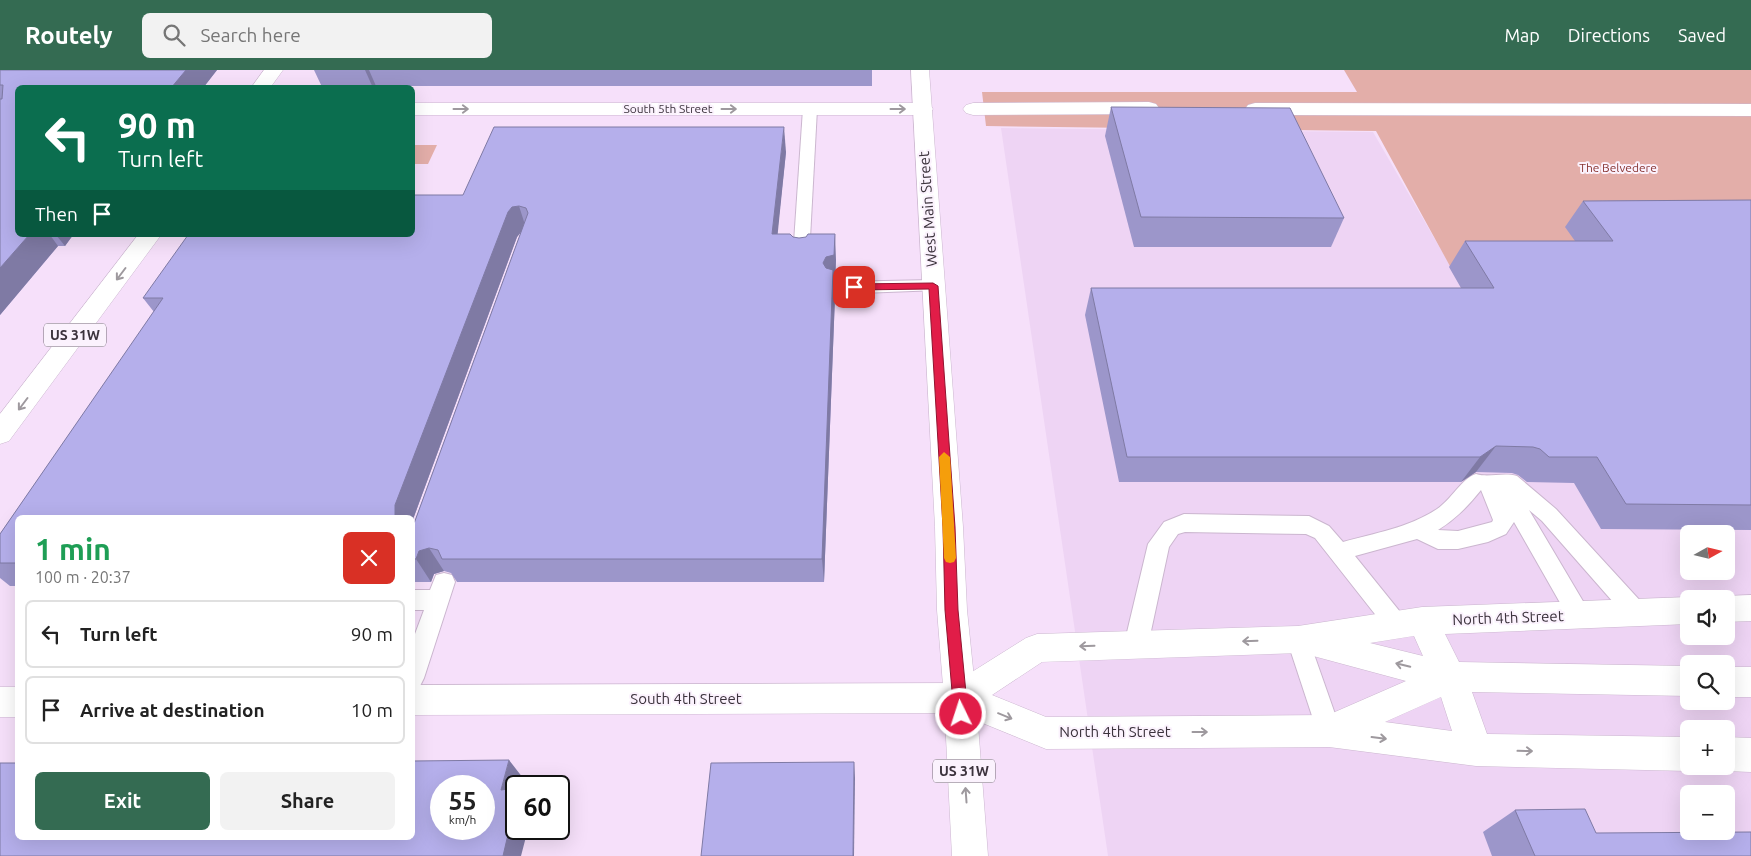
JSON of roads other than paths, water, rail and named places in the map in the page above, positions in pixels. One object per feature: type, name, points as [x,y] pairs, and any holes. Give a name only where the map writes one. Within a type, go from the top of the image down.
[{"type":"street","points":[[262,85],[274,70]]},
{"type":"street","name":"West Main Street","points":[[920,70],[949,527],[952,610],[960,698],[970,856]]},
{"type":"street","points":[[973,108],[1171,108]]},
{"type":"street","points":[[1240,108],[1751,110]]},
{"type":"street","name":"South 5th Street","points":[[415,109],[922,109]]},
{"type":"street","name":"US 31W","points":[[0,434],[148,237]]},
{"type":"street","points":[[1735,609],[1751,608]]},
{"type":"street","name":"North 4th Street","points":[[960,698],[1037,648],[1298,640],[1409,623],[1680,610]]},
{"type":"street","points":[[1409,623],[1450,677],[1476,750]]},
{"type":"street","name":"North 4th Street","points":[[1298,640],[1450,677],[1680,681]]},
{"type":"street","name":"North 4th Street","points":[[1329,731],[1450,677]]},
{"type":"street","points":[[1735,682],[1751,682]]},
{"type":"street","name":"North 4th Street","points":[[960,698],[1046,733],[1329,731],[1476,750],[1680,754]]},
{"type":"street","name":"South 4th Street","points":[[415,700],[960,698]]},
{"type":"street","points":[[0,702],[15,702]]},
{"type":"street","points":[[1735,754],[1751,755]]},
{"type":"lane","points":[[801,257],[810,109]]},
{"type":"lane","points":[[835,288],[933,286]]},
{"type":"lane","points":[[1420,530],[1438,540],[1458,540],[1488,533],[1499,528],[1504,521],[1494,482]]},
{"type":"lane","points":[[1338,552],[1420,530],[1439,521],[1465,499],[1494,482]]},
{"type":"lane","points":[[1494,482],[1549,515],[1636,612]]},
{"type":"lane","points":[[1494,482],[1580,615]]},
{"type":"lane","points":[[1136,645],[1159,544],[1171,528],[1184,523],[1309,526],[1322,532],[1338,552],[1409,623]]},
{"type":"lane","points":[[415,599],[441,591],[415,669]]},
{"type":"lane","points":[[1298,640],[1329,731]]},
{"type":"park label","name":"The Belvedere","points":[[1618,168]]}]
